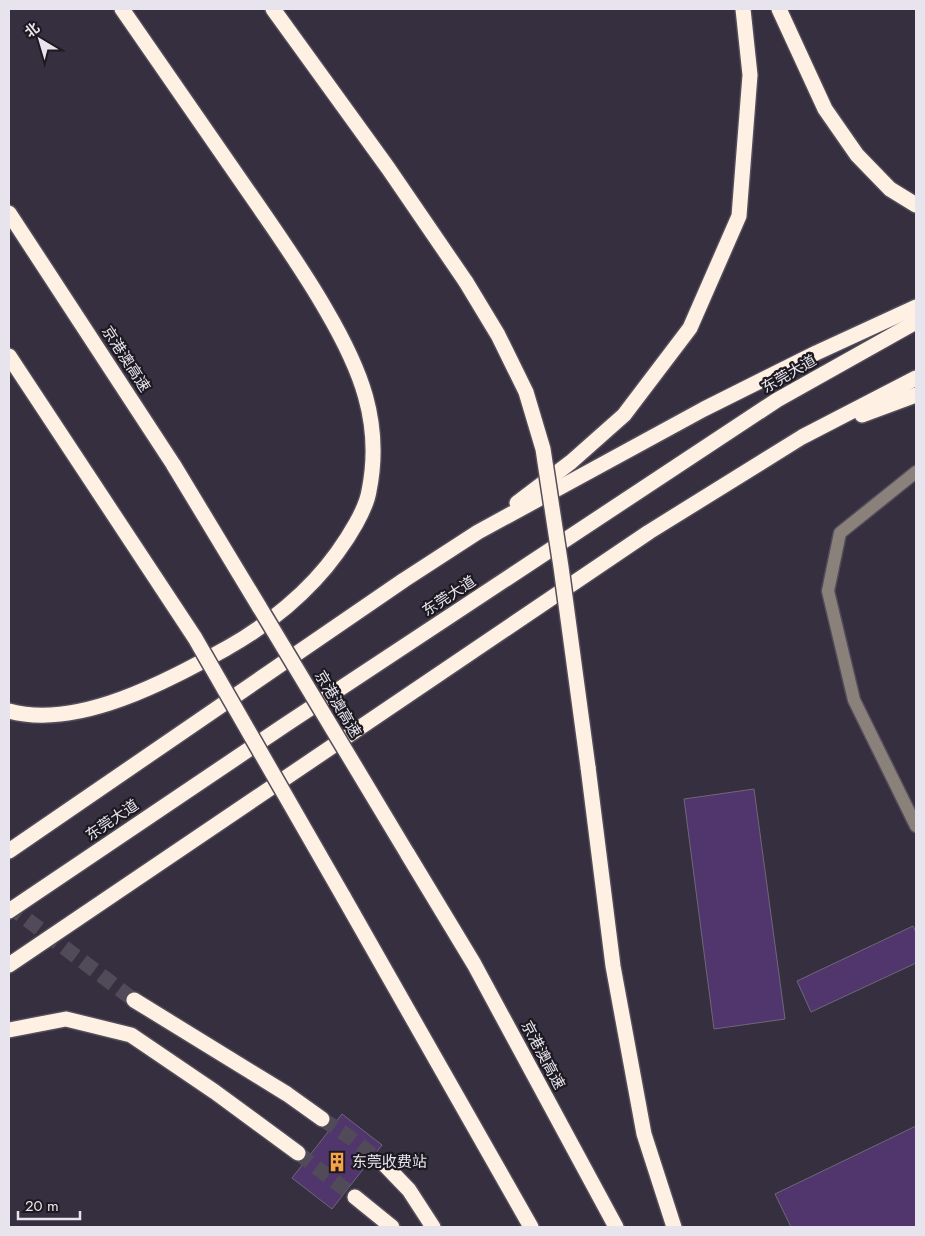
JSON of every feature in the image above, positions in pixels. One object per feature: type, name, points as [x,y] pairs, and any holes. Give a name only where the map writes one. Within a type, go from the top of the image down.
[{"type":"highway","points":[[9,711],[22,714],[64,715],[110,703],[190,668],[230,646],[256,629],[296,598],[327,568],[350,535],[369,494],[374,454],[372,424],[364,388],[347,346],[301,267],[122,9]]},
{"type":"highway","points":[[273,9],[398,182],[466,282],[498,335],[526,392],[542,450],[562,577],[613,966],[644,1134],[674,1227]]},
{"type":"highway","points":[[9,851],[404,580],[478,532],[571,462],[624,415],[690,328],[739,216],[750,75],[743,9]]},
{"type":"highway","points":[[778,9],[825,109],[856,155],[890,190],[916,205]]},
{"type":"highway","name":"京港澳高速","points":[[9,213],[173,464],[474,964],[616,1227]]},
{"type":"highway","points":[[478,532],[704,409],[816,353],[916,307]]},
{"type":"highway","name":"东莞大道","points":[[9,911],[285,724],[777,400],[916,322]]},
{"type":"highway","points":[[9,356],[195,638],[531,1227]]},
{"type":"highway","points":[[9,965],[649,532],[802,437],[916,378]]},
{"type":"highway","points":[[802,437],[916,395]]},
{"type":"highway","points":[[134,1000],[287,1094],[322,1119]]},
{"type":"highway","points":[[9,1030],[66,1019],[131,1035],[215,1092],[298,1153]]},
{"type":"highway","points":[[385,1164],[409,1190],[433,1227]]},
{"type":"highway","points":[[355,1197],[392,1227]]},
{"type":"street","points":[[916,472],[840,533],[828,591],[854,700],[916,826]]},
{"type":"building","points":[[754,789],[785,1019],[714,1029],[684,799]]},
{"type":"building","points":[[913,926],[916,932],[916,963],[811,1012],[797,981]]},
{"type":"building","name":"东莞收费站","points":[[342,1114],[382,1145],[332,1209],[292,1178]]},
{"type":"building","points":[[916,1126],[916,1227],[791,1227],[775,1194]]},
{"type":"tunnel","points":[[9,906],[134,1000]]},
{"type":"tunnel","points":[[322,1119],[351,1138],[385,1165]]},
{"type":"tunnel","points":[[298,1153],[355,1197]]},
{"type":"place","name":"东莞收费站","points":[[337,1162]]}]
